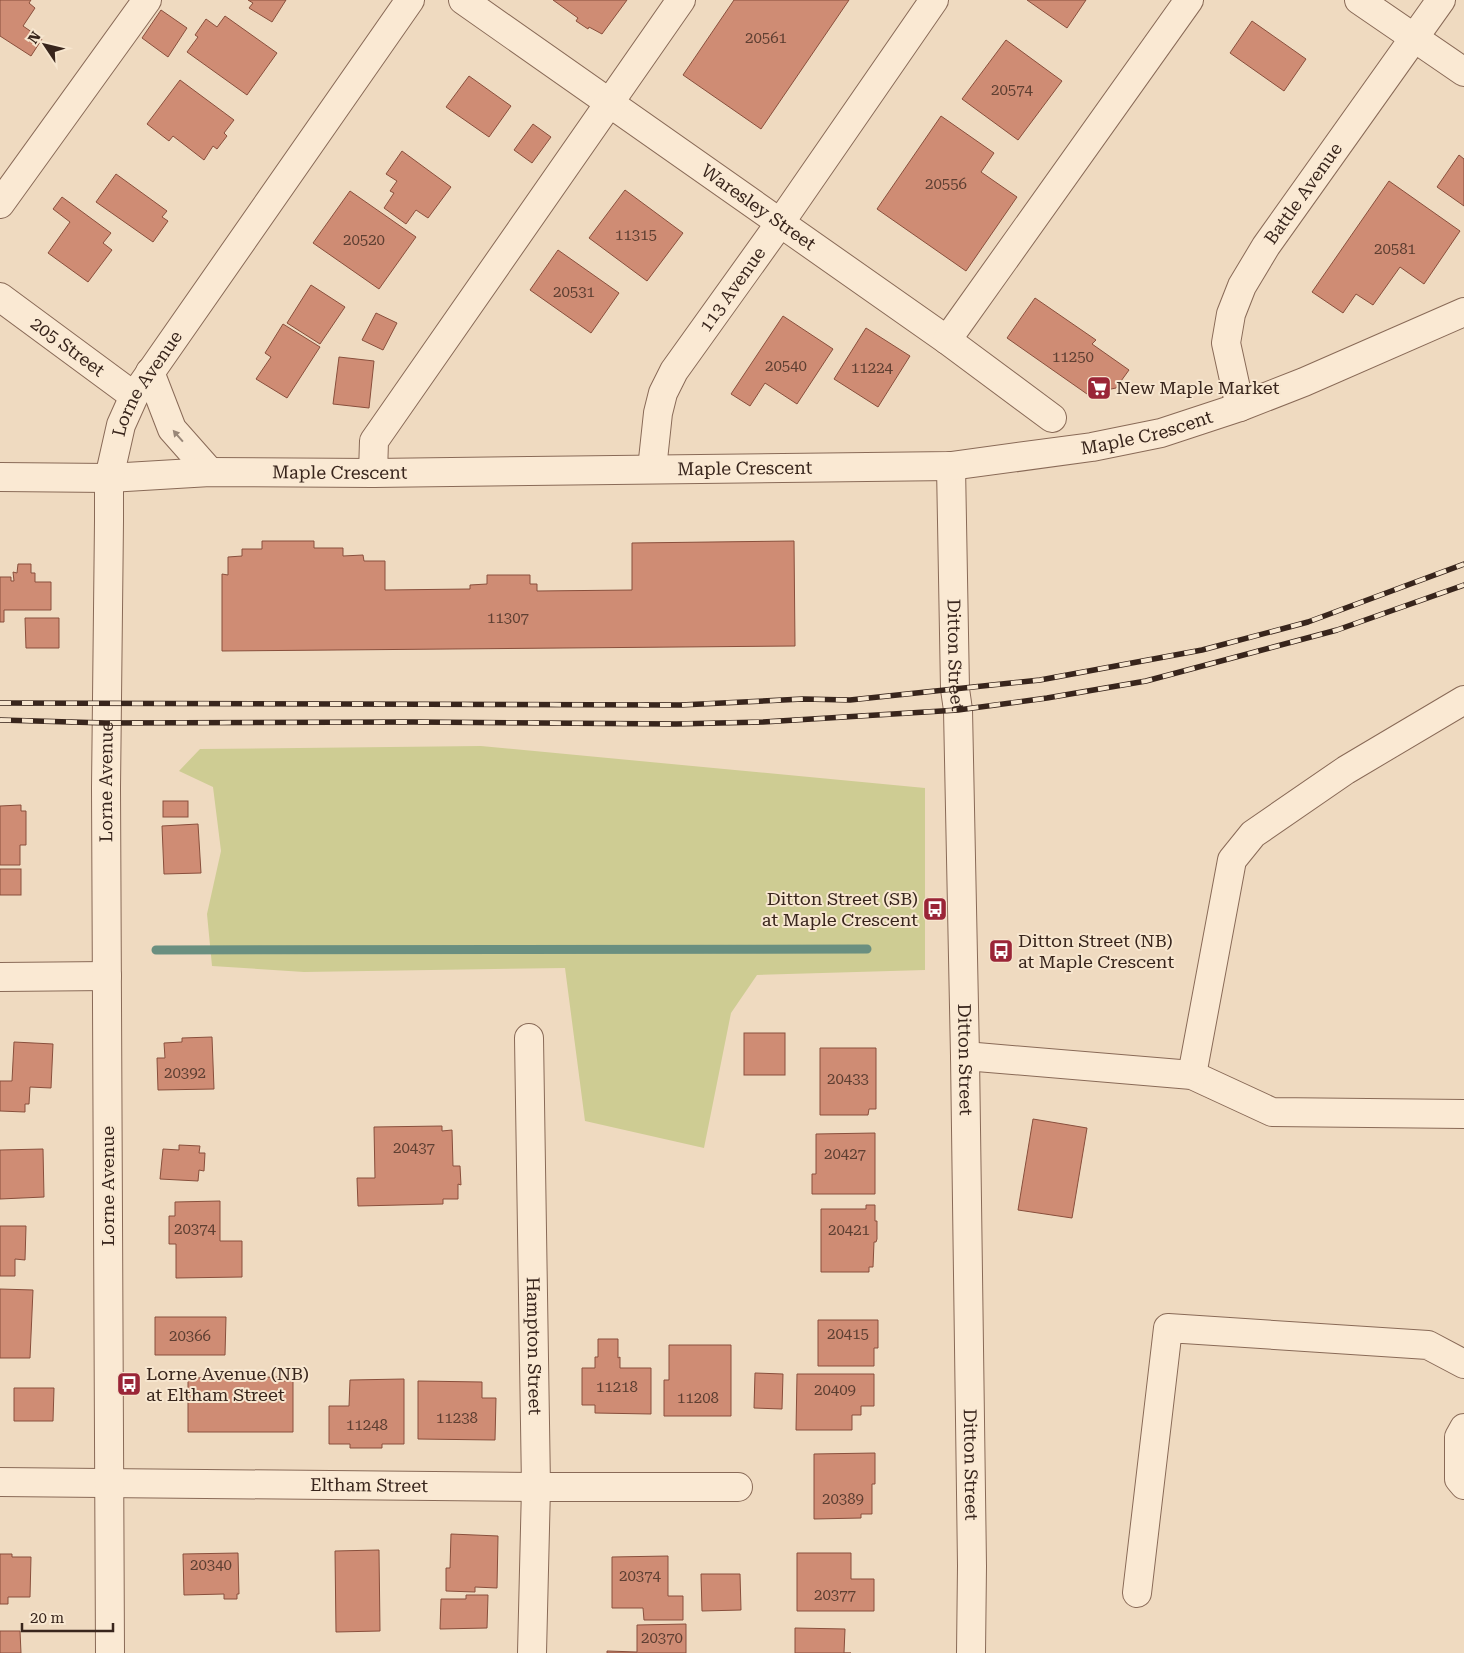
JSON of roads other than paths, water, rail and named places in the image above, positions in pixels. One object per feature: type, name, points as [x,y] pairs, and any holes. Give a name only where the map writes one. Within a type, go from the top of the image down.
[{"type":"street","points":[[0,204],[147,0]]},
{"type":"street","name":"Lorne Avenue","points":[[110,1653],[106,733],[109,478],[121,425],[134,396],[410,0]]},
{"type":"street","name":"Waresley Street","points":[[463,0],[947,340],[1052,418]]},
{"type":"street","points":[[373,473],[374,441],[608,102],[681,0]]},
{"type":"street","name":"113 Avenue","points":[[652,470],[658,413],[663,393],[674,372],[780,223],[934,0]]},
{"type":"street","points":[[947,340],[1188,0]]},
{"type":"street","points":[[1359,0],[1464,72]]},
{"type":"street","name":"Battle Avenue","points":[[1240,407],[1226,343],[1231,314],[1242,286],[1266,246],[1441,0]]},
{"type":"street","name":"205 Street","points":[[0,297],[134,396]]},
{"type":"street","name":"Maple Crescent","points":[[0,477],[109,478],[210,472],[373,473],[951,466],[1092,447],[1161,433],[1240,407],[1304,382],[1464,312]]},
{"type":"street","points":[[150,372],[172,429],[210,472]]},
{"type":"street","name":"Ditton Street","points":[[951,466],[965,1056],[972,1566],[971,1653]]},
{"type":"street","points":[[1192,1074],[1232,860],[1253,834],[1346,770],[1464,700]]},
{"type":"street","points":[[0,977],[107,976]]},
{"type":"street","name":"Hampton Street","points":[[529,1038],[536,1487],[532,1653]]},
{"type":"street","points":[[965,1056],[1192,1074],[1272,1112],[1464,1114]]},
{"type":"street","points":[[1137,1592],[1168,1328],[1428,1345],[1464,1364]]},
{"type":"street","points":[[1464,1428],[1459,1437],[1459,1479],[1464,1485]]},
{"type":"street","name":"Eltham Street","points":[[0,1482],[536,1487],[738,1486]]},
{"type":"waterway","points":[[156,950],[867,949]]},
{"type":"railway","points":[[0,703],[681,705],[803,699],[850,700],[1040,680],[1202,650],[1308,622],[1464,564]]},
{"type":"railway","points":[[0,720],[106,723],[413,722],[676,724],[763,722],[958,710],[1047,698],[1146,681],[1337,630],[1464,585]]},
{"type":"place","name":"New Maple Market","points":[[1099,388]]},
{"type":"place","name":"Ditton Street (SB) at Maple Crescent","points":[[935,909]]},
{"type":"place","name":"Ditton Street (NB) at Maple Crescent","points":[[1001,951]]},
{"type":"place","name":"Lorne Avenue (NB) at Eltham Street","points":[[129,1384]]}]
